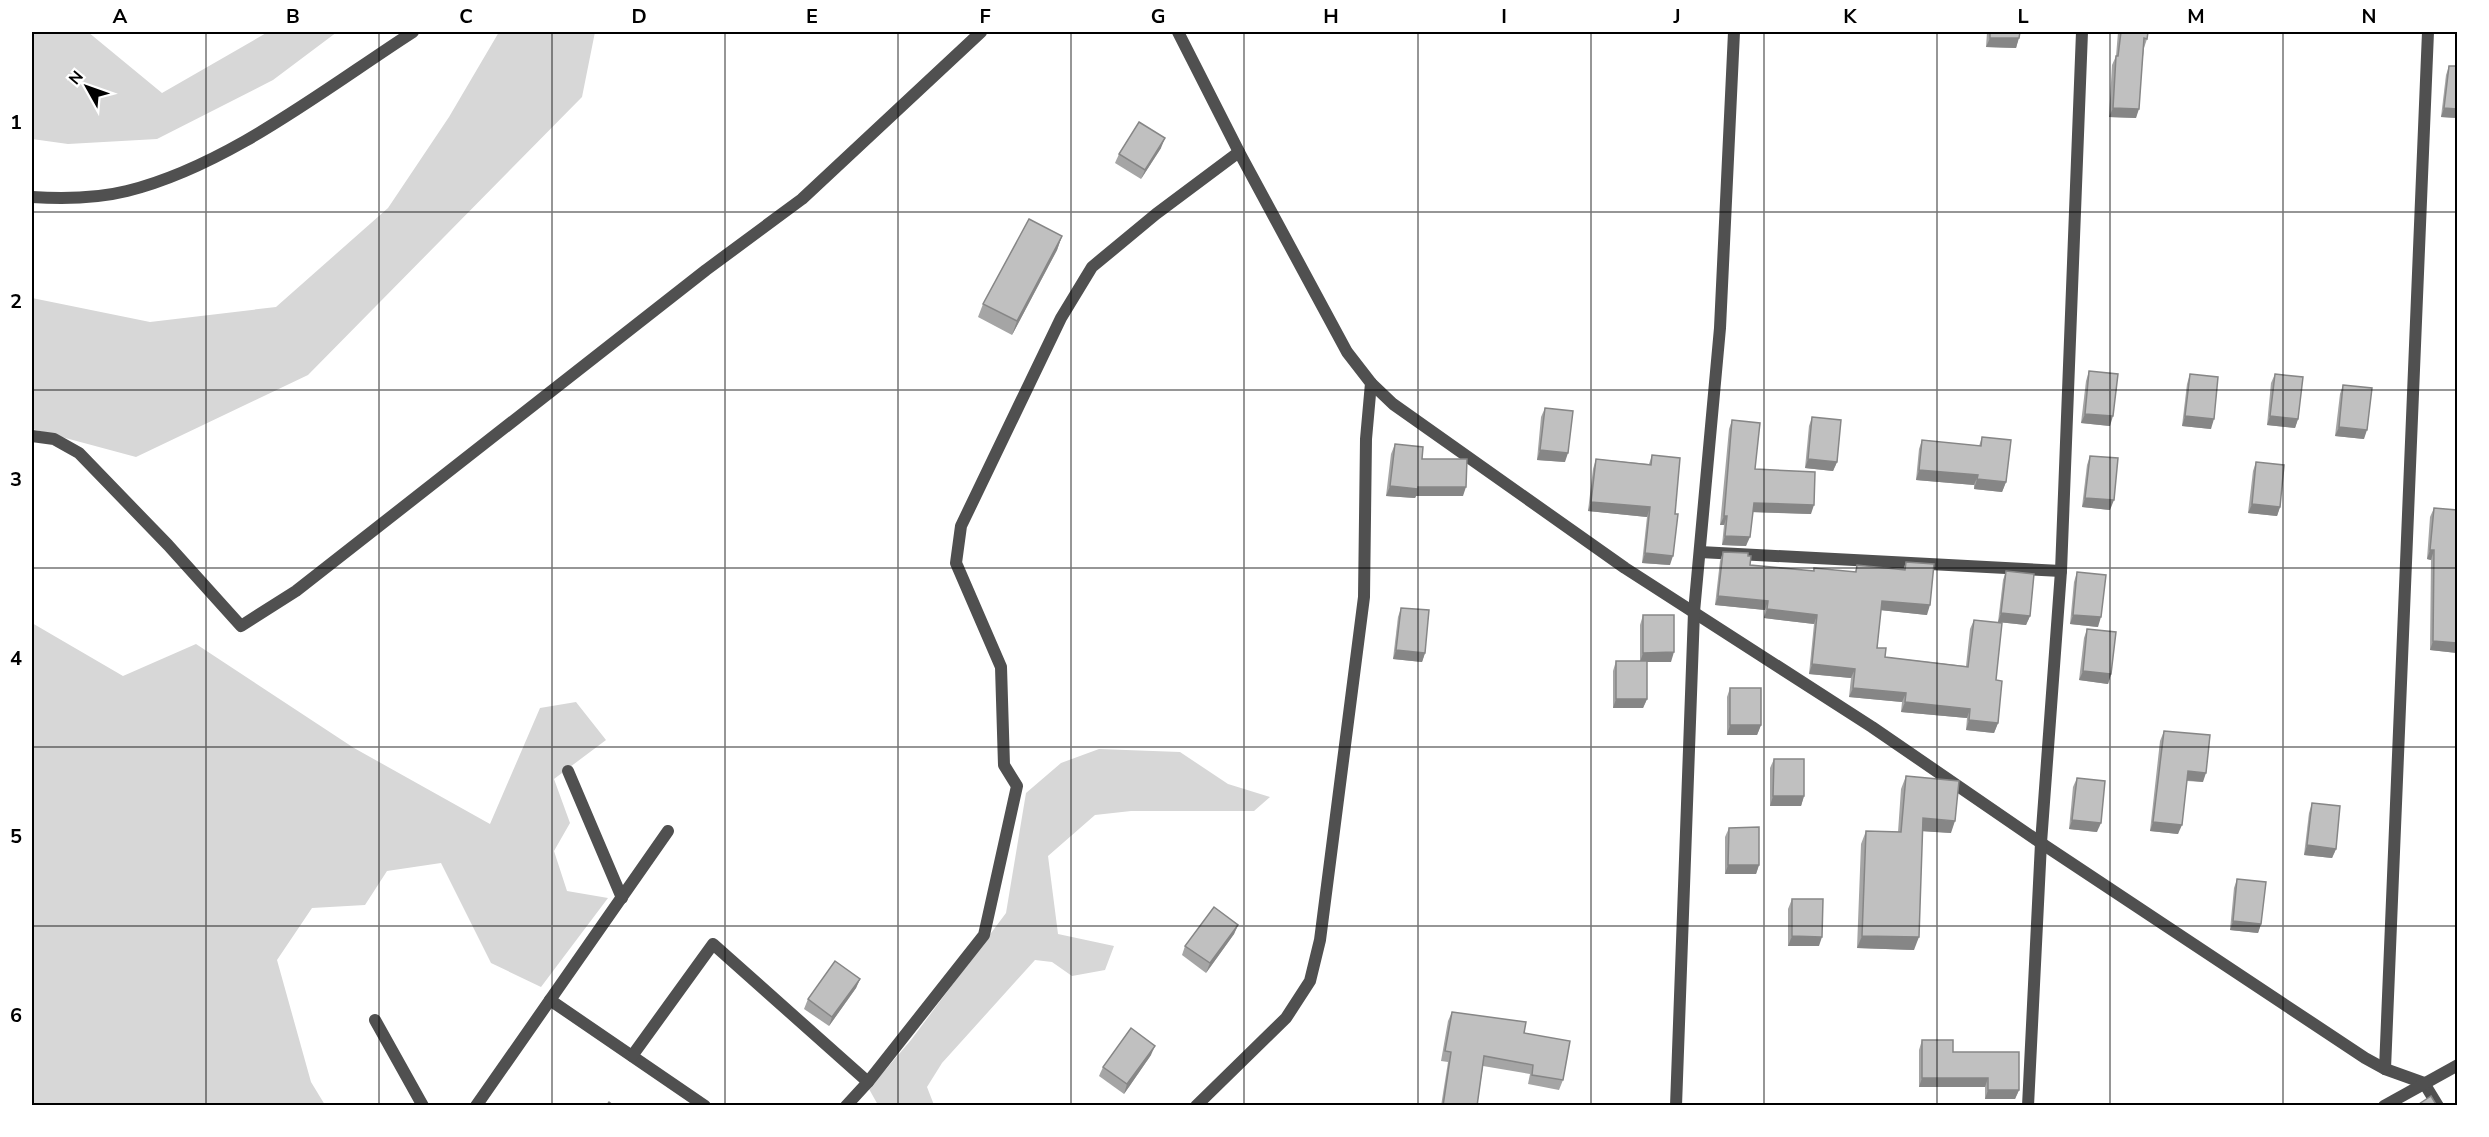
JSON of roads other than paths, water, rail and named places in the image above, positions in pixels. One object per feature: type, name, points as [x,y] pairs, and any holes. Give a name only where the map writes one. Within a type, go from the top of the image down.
[{"type":"street","points":[[32,197],[73,199],[127,191],[175,174],[246,141],[413,32]]},
{"type":"street","points":[[32,436],[54,439],[80,453],[168,544],[241,626],[296,591],[706,270],[802,199],[981,32]]},
{"type":"street","points":[[1178,32],[1239,153],[1347,352],[1371,383],[1393,404],[1625,568],[1872,727],[2041,843],[2365,1058],[2385,1069],[2424,1083],[2438,1106]]},
{"type":"street","points":[[1676,1106],[1694,612],[1720,328],[1734,32]]},
{"type":"street","points":[[2028,1106],[2041,843],[2061,571],[2082,32]]},
{"type":"street","points":[[2385,1069],[2428,32]]},
{"type":"street","points":[[846,1106],[868,1082],[984,935],[1017,786],[1004,765],[1001,667],[956,563],[961,526],[1061,318],[1092,267],[1156,214],[1239,153]]},
{"type":"street","points":[[1196,1106],[1286,1018],[1310,981],[1320,940],[1364,597],[1366,439],[1371,383]]},
{"type":"street","points":[[1700,552],[2061,571]]},
{"type":"street","points":[[568,771],[622,898]]},
{"type":"street","points":[[476,1106],[668,831]]},
{"type":"street","points":[[632,1056],[713,944],[868,1082]]},
{"type":"street","points":[[550,1000],[705,1106]]},
{"type":"street","points":[[375,1020],[423,1106]]},
{"type":"street","points":[[2384,1106],[2457,1065]]}]
